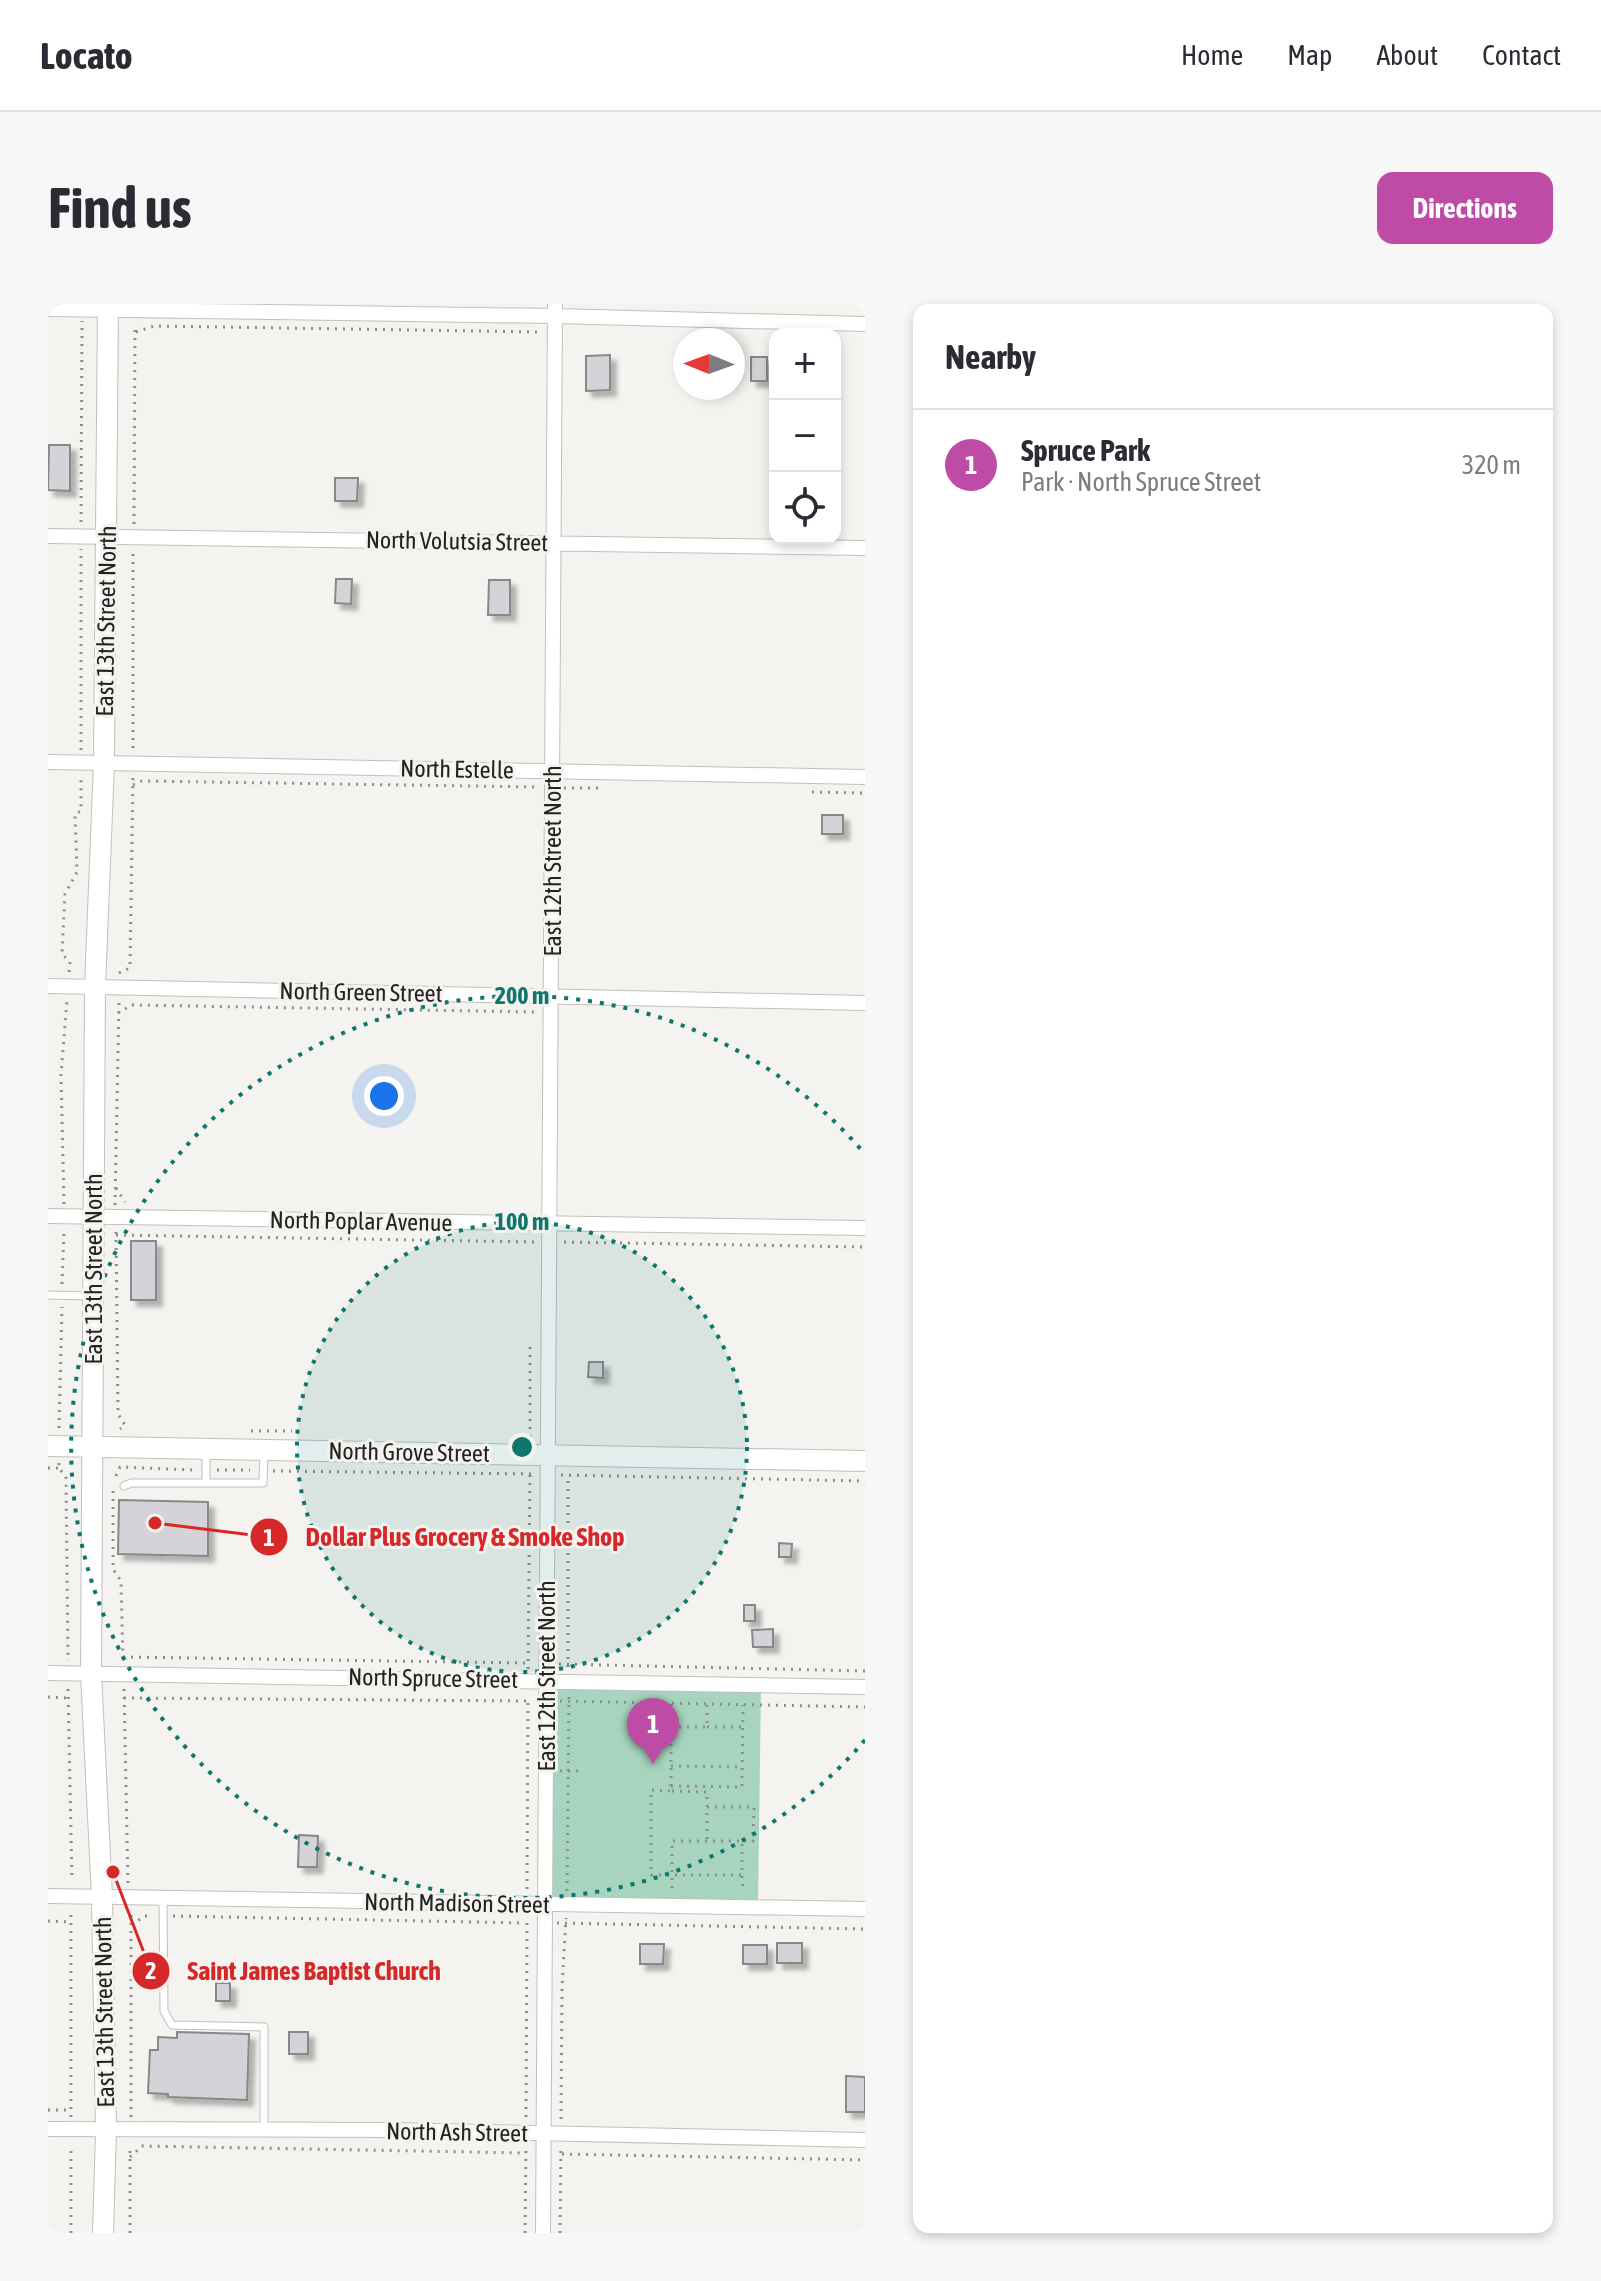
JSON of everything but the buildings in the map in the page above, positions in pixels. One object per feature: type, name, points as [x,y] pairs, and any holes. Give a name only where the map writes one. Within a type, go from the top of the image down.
[{"type":"main road","name":"East 13th Street North","points":[[103,2233],[106,2131],[102,1897],[91,1673],[95,987],[104,763],[108,307]]},
{"type":"main road","name":"North Grove Street","points":[[54,1446],[264,1449],[538,1465],[865,1461]]},
{"type":"street","points":[[48,309],[550,312],[865,324]]},
{"type":"street","name":"East 12th Street North","points":[[543,2233],[546,1663],[538,1465],[549,1242],[553,542],[550,312]]},
{"type":"street","name":"North Volutsia Street","points":[[48,536],[865,548]]},
{"type":"street","name":"North Estelle","points":[[48,762],[865,777]]},
{"type":"street","name":"North Green Street","points":[[48,986],[865,1003]]},
{"type":"street","name":"North Poplar Avenue","points":[[48,1216],[865,1228]]},
{"type":"street","name":"North Spruce Street","points":[[48,1673],[546,1679],[865,1687]]},
{"type":"street","name":"North Madison Street","points":[[48,1896],[865,1909]]},
{"type":"street","name":"North Ash Street","points":[[48,2129],[526,2133],[865,2140]]},
{"type":"lane","points":[[48,1295],[93,1296]]},
{"type":"lane","points":[[206,1448],[206,1483]]},
{"type":"lane","points":[[124,1486],[131,1483],[263,1483],[264,1449]]},
{"type":"lane","points":[[163,1899],[164,2011],[172,2025],[264,2027],[264,2131]]},
{"type":"path","points":[[71,2233],[72,1922],[66,1478],[59,1468],[54,1446],[64,1216],[61,1075],[70,962],[62,954],[65,894],[77,872],[75,814],[81,811],[82,310]]},
{"type":"path","points":[[119,1430],[125,1425],[118,1414],[115,1217],[119,972],[130,968],[135,311]]},
{"type":"path","points":[[136,332],[154,326],[541,334],[550,312]]},
{"type":"path","points":[[133,785],[142,781],[611,788]]},
{"type":"path","points":[[805,792],[865,793]]},
{"type":"path","points":[[118,1013],[132,1005],[551,1013]]},
{"type":"path","points":[[116,1235],[865,1247]]},
{"type":"path","points":[[525,2233],[528,1679],[538,1465],[530,1344]]},
{"type":"path","points":[[130,2233],[131,1925],[121,1581],[113,1569],[113,1485],[120,1467],[263,1471],[538,1465],[865,1481]]},
{"type":"path","points":[[48,1468],[59,1468]]},
{"type":"path","points":[[123,1657],[865,1671]]},
{"type":"path","points":[[48,1697],[68,1698]]},
{"type":"path","points":[[124,1698],[865,1707]]},
{"type":"path","points":[[671,1704],[671,1788]]},
{"type":"path","points":[[707,1704],[707,1727]]},
{"type":"path","points":[[742,1875],[651,1875],[651,1790],[742,1787],[743,1705]]},
{"type":"path","points":[[671,1727],[743,1727]]},
{"type":"path","points":[[671,1766],[742,1767]]},
{"type":"path","points":[[559,1771],[584,1771]]},
{"type":"path","points":[[671,1788],[707,1792],[707,1841]]},
{"type":"path","points":[[672,1891],[672,1841],[753,1841],[754,1807],[707,1807]]},
{"type":"path","points":[[742,1841],[743,1892]]},
{"type":"path","points":[[560,2233],[562,1987],[567,1904]]},
{"type":"path","points":[[131,1925],[144,1916],[163,1916],[865,1929]]},
{"type":"path","points":[[48,1921],[72,1922]]},
{"type":"path","points":[[48,2110],[71,2110]]},
{"type":"path","points":[[130,2157],[142,2146],[865,2160]]},
{"type":"green space","points":[[546,1679],[761,1684],[758,1908],[545,1904]]},
{"type":"place","name":"Dollar Plus Grocery & Smoke Shop","points":[[155,1523]]},
{"type":"place","name":"Spruce Park","points":[[653,1764]]},
{"type":"place","name":"Saint James Baptist Church","points":[[113,1872]]}]
